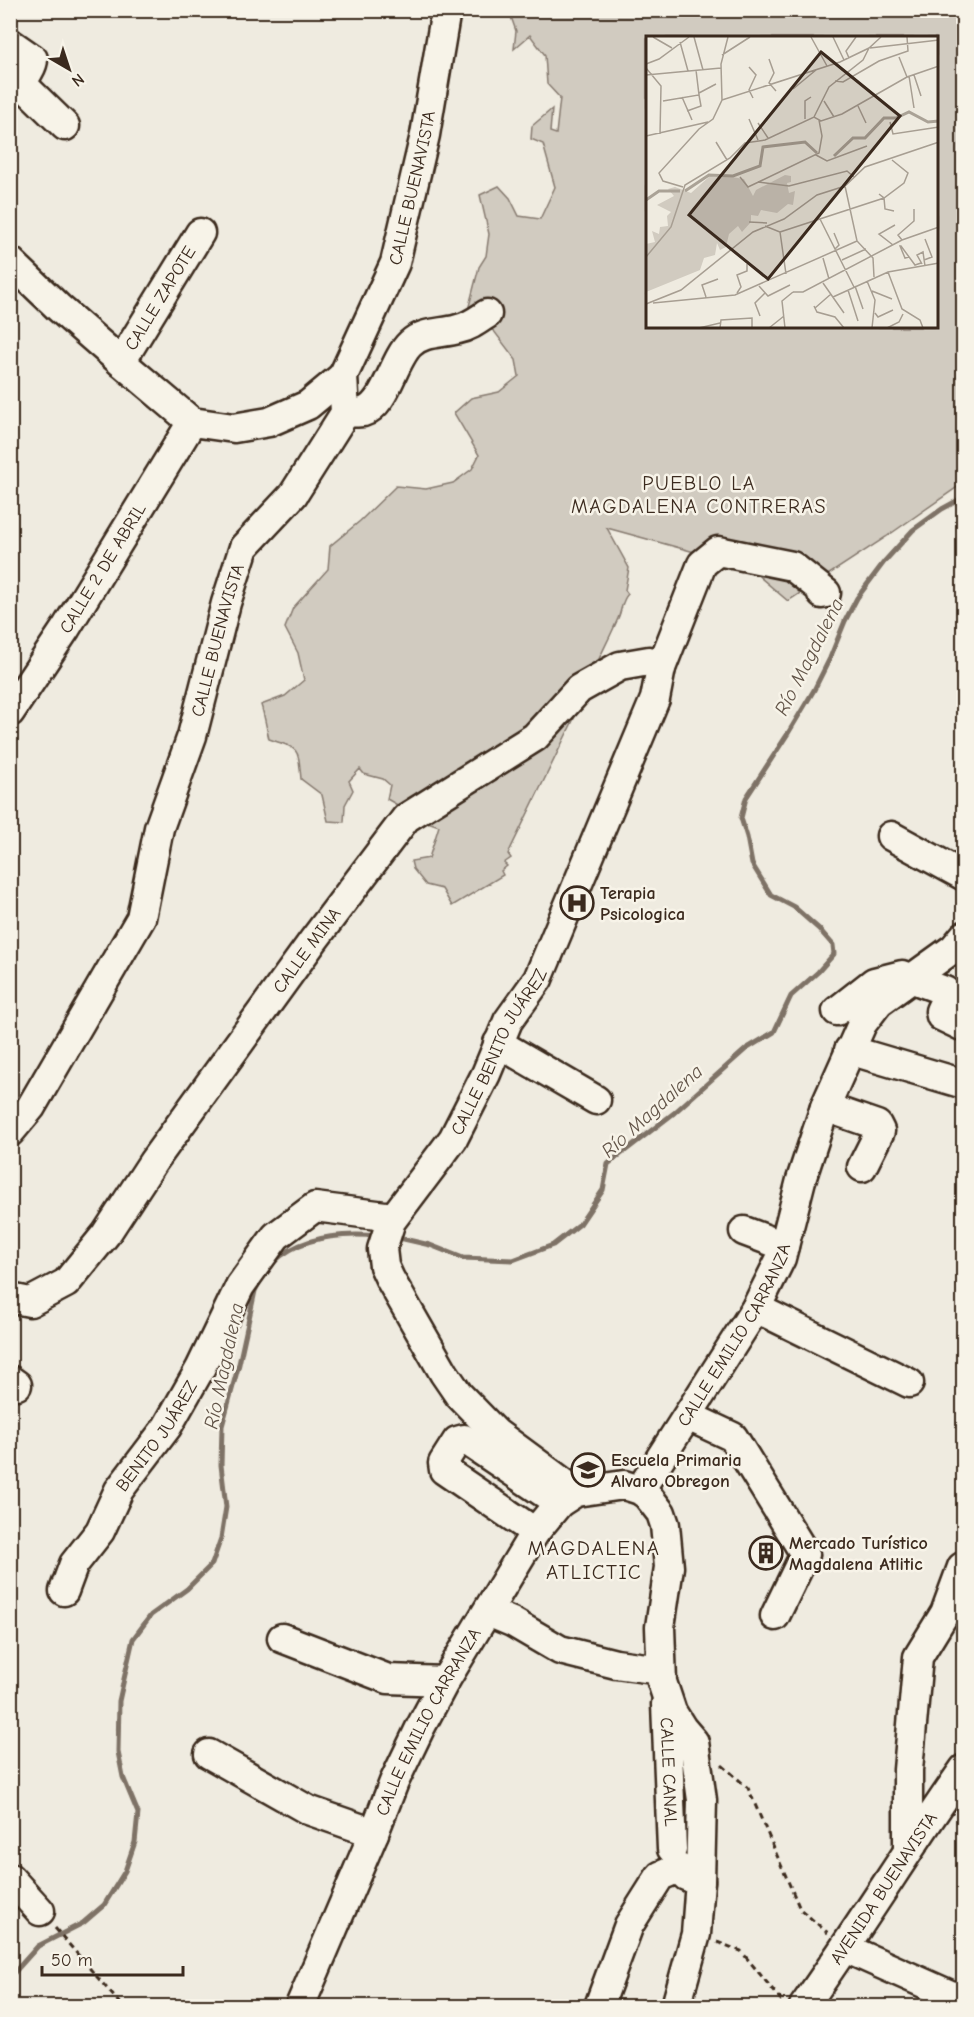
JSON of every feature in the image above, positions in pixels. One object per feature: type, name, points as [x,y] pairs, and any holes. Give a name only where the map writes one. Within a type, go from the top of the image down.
[{"type":"street","name":"CALLE BUENAVISTA","points":[[10,1132],[31,1107],[141,918],[159,828],[192,736],[226,603],[244,547],[292,495],[345,413],[343,376],[395,263],[424,135],[446,10]]},
{"type":"street","points":[[10,43],[33,59],[33,64],[24,77],[23,82],[26,88],[65,126]]},
{"type":"street","name":"CALLE ZAPOTE","points":[[121,362],[200,233]]},
{"type":"street","points":[[10,261],[59,308],[192,422],[234,428],[269,422],[308,405],[343,376]]},
{"type":"street","points":[[345,413],[364,412],[372,407],[380,398],[400,356],[412,341],[426,335],[459,329],[487,314]]},
{"type":"street","name":"CALLE 2 DE ABRIL","points":[[10,712],[66,627],[192,422]]},
{"type":"street","name":"CALLE BENITO JUÁREZ","points":[[568,1498],[496,1433],[459,1395],[390,1279],[384,1266],[382,1249],[392,1219],[453,1139],[486,1074],[508,1021],[538,979],[655,699],[661,668],[702,564],[718,551],[792,566],[825,593],[822,594]]},
{"type":"street","name":"CALLE MINA","points":[[10,1298],[30,1302],[66,1283],[73,1275],[106,1234],[153,1162],[313,941],[406,818],[535,737],[579,689],[620,666],[649,661],[661,668]]},
{"type":"street","points":[[891,836],[963,876]]},
{"type":"street","name":"CALLE EMILIO CARRANZA","points":[[640,1490],[756,1308],[781,1258],[801,1180],[825,1107],[862,1024],[879,1002],[954,948],[963,936]]},
{"type":"street","points":[[837,1011],[874,982],[902,975],[945,991],[947,996],[940,1011],[941,1016],[963,1027]]},
{"type":"street","points":[[498,1043],[596,1100]]},
{"type":"street","points":[[849,1050],[963,1084]]},
{"type":"street","points":[[825,1107],[880,1127],[862,1167]]},
{"type":"street","name":"BENITO JUÁREZ","points":[[64,1591],[74,1564],[100,1531],[119,1490],[167,1427],[200,1369],[240,1286],[276,1236],[315,1207],[392,1219]]},
{"type":"street","points":[[744,1231],[784,1246]]},
{"type":"street","points":[[756,1308],[909,1383]]},
{"type":"street","points":[[687,1416],[733,1437],[805,1554],[775,1616]]},
{"type":"street","points":[[535,1532],[444,1470],[444,1463],[457,1441],[465,1439],[568,1498],[624,1485],[640,1490]]},
{"type":"street","name":"CALLE CANAL","points":[[640,1490],[655,1503],[661,1513],[667,1537],[669,1567],[660,1627],[672,1849]]},
{"type":"street","name":"CALLE EMILIO CARRANZA","points":[[300,2007],[394,1782],[445,1681],[535,1532],[568,1498]]},
{"type":"street","points":[[908,1849],[908,1770],[918,1657],[945,1613],[962,1567]]},
{"type":"street","points":[[488,1612],[512,1622],[560,1650],[616,1664],[663,1682],[682,1728],[694,1742],[702,1800],[700,1881],[696,1934],[676,2007]]},
{"type":"street","points":[[282,1638],[388,1679],[445,1681]]},
{"type":"street","points":[[209,1754],[308,1810],[374,1833]]},
{"type":"street","name":"AVENIDA BUENAVISTA","points":[[804,2007],[963,1769]]},
{"type":"street","points":[[599,2007],[629,1925],[660,1876],[679,1868],[686,1876],[700,1881]]},
{"type":"street","points":[[10,1878],[45,1917]]},
{"type":"street","points":[[845,1948],[963,2001]]},
{"type":"path","points":[[721,1765],[748,1788],[800,1909],[845,1948]]},
{"type":"path","points":[[45,1917],[122,2007]]},
{"type":"path","points":[[696,1934],[741,1951],[787,2007]]},
{"type":"shaded area","points":[[509,11],[963,11],[963,483],[788,601],[755,573],[698,553],[607,528],[629,568],[625,590],[628,594],[623,601],[619,616],[585,696],[508,854],[511,858],[504,863],[507,866],[501,871],[503,875],[452,906],[442,889],[426,885],[413,869],[411,861],[429,858],[439,826],[425,821],[387,799],[390,785],[383,779],[364,774],[360,769],[349,781],[353,790],[345,805],[344,822],[328,821],[322,795],[301,779],[298,755],[287,745],[269,739],[261,705],[285,696],[304,680],[298,653],[285,628],[293,608],[328,569],[330,546],[396,486],[426,489],[453,483],[472,469],[479,455],[454,413],[471,398],[499,392],[519,376],[516,360],[494,331],[468,320],[468,310],[479,267],[486,256],[489,234],[480,195],[499,186],[510,198],[519,216],[540,219],[555,187],[543,144],[531,139],[532,126],[552,109],[550,132],[556,134],[560,98],[547,84],[545,55],[530,35],[514,49],[516,31]]},
{"type":"waterway","name":"Río Magdalena","points":[[395,1237],[430,1245],[463,1258],[513,1260],[553,1245],[580,1224],[603,1190],[608,1164],[674,1113],[746,1049],[774,1032],[791,996],[834,954],[833,945],[819,929],[794,907],[771,895],[752,864],[741,818],[746,798],[814,690],[857,598],[884,562],[913,530],[942,509],[964,497]]},
{"type":"waterway","name":"Río Magdalena","points":[[274,1262],[296,1247],[322,1238],[350,1235],[377,1236]]},
{"type":"waterway","name":"Río Magdalena","points":[[10,1980],[38,1946],[83,1923],[104,1905],[125,1871],[135,1842],[138,1813],[123,1777],[118,1752],[119,1701],[133,1639],[151,1615],[187,1589],[212,1564],[221,1538],[226,1507],[221,1465],[222,1426],[255,1291],[261,1279]]},
{"type":"place","name":"Terapia Psicologica","points":[[577,903]]},
{"type":"place","name":"Escuela Primaria Alvaro Obregon","points":[[588,1470]]},
{"type":"place","name":"Mercado Turístico Magdalena Atlitic","points":[[766,1553]]},
{"type":"district","name":"PUEBLO LA MAGDALENA CONTRERAS","points":[[699,494]]},
{"type":"district","name":"MAGDALENA ATLICTIC","points":[[594,1560]]}]
